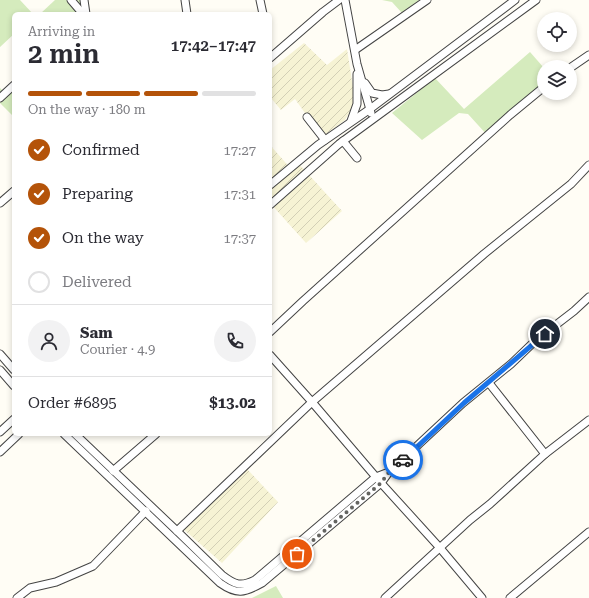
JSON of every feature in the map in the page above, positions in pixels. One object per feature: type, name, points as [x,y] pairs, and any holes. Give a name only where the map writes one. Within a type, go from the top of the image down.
[{"type":"street","points":[[71,0],[81,12]]},
{"type":"street","points":[[84,0],[86,12]]},
{"type":"street","points":[[185,0],[187,12]]},
{"type":"street","points":[[260,0],[263,12]]},
{"type":"street","points":[[272,53],[339,0]]},
{"type":"street","points":[[345,0],[357,64],[373,120]]},
{"type":"street","points":[[355,50],[427,0]]},
{"type":"street","points":[[272,183],[325,140],[370,109],[515,0]]},
{"type":"street","points":[[272,203],[343,141],[536,0]]},
{"type":"street","points":[[577,63],[589,55]]},
{"type":"street","points":[[357,64],[367,88],[372,93],[382,95],[389,94]]},
{"type":"street","points":[[347,124],[351,121],[357,104],[357,64]]},
{"type":"street","points":[[0,98],[12,87]]},
{"type":"street","points":[[272,330],[510,115],[537,93]]},
{"type":"street","points":[[307,117],[325,140]]},
{"type":"street","points":[[343,141],[358,158]]},
{"type":"street","points":[[177,531],[312,402],[484,254],[571,184],[589,165]]},
{"type":"street","points":[[0,203],[12,193]]},
{"type":"street","points":[[76,436],[113,471],[142,503],[146,512],[220,583],[233,591],[243,592],[262,583],[381,483],[389,472],[464,403],[489,383],[535,341],[574,311],[589,297]]},
{"type":"street","points":[[0,354],[12,368]]},
{"type":"street","points":[[272,357],[381,483],[440,548],[482,598]]},
{"type":"street","points":[[0,370],[12,384]]},
{"type":"street","points":[[489,383],[545,454]]},
{"type":"street","points":[[0,432],[12,420]]},
{"type":"street","points":[[385,598],[545,454],[589,420]]},
{"type":"street","points":[[0,452],[17,436]]},
{"type":"street","points":[[66,436],[142,503],[177,531],[222,575],[240,585]]},
{"type":"street","points":[[113,471],[154,436]]},
{"type":"street","points":[[228,598],[240,585],[247,584],[255,580],[376,477],[389,472]]},
{"type":"street","points":[[18,598],[30,588],[56,582],[93,566],[146,512]]},
{"type":"street","points":[[510,598],[589,532]]},
{"type":"shaded area","points":[[304,43],[327,65],[347,49],[354,94],[353,106],[345,120],[322,137],[295,99],[281,110],[272,99],[272,68]]},
{"type":"shaded area","points":[[272,147],[292,170],[299,164],[342,211],[306,243],[272,205]]},
{"type":"shaded area","points":[[247,469],[278,502],[222,563],[182,528]]},
{"type":"green space","points":[[0,0],[20,0],[31,12],[12,12],[12,36],[0,47]]},
{"type":"green space","points":[[55,0],[81,0],[84,12],[42,12]]},
{"type":"green space","points":[[382,0],[419,0],[402,13],[392,2]]},
{"type":"green space","points":[[530,52],[537,60],[537,92],[488,136],[468,114],[459,113],[422,140],[392,113],[435,78],[464,109]]},
{"type":"green space","points":[[12,87],[12,115],[0,103],[0,88],[5,93]]},
{"type":"green space","points":[[276,586],[283,598],[252,598]]},
{"type":"way so far","points":[[297,554],[381,483],[389,472],[403,460]]},
{"type":"route","points":[[403,460],[464,403],[545,334]]}]
